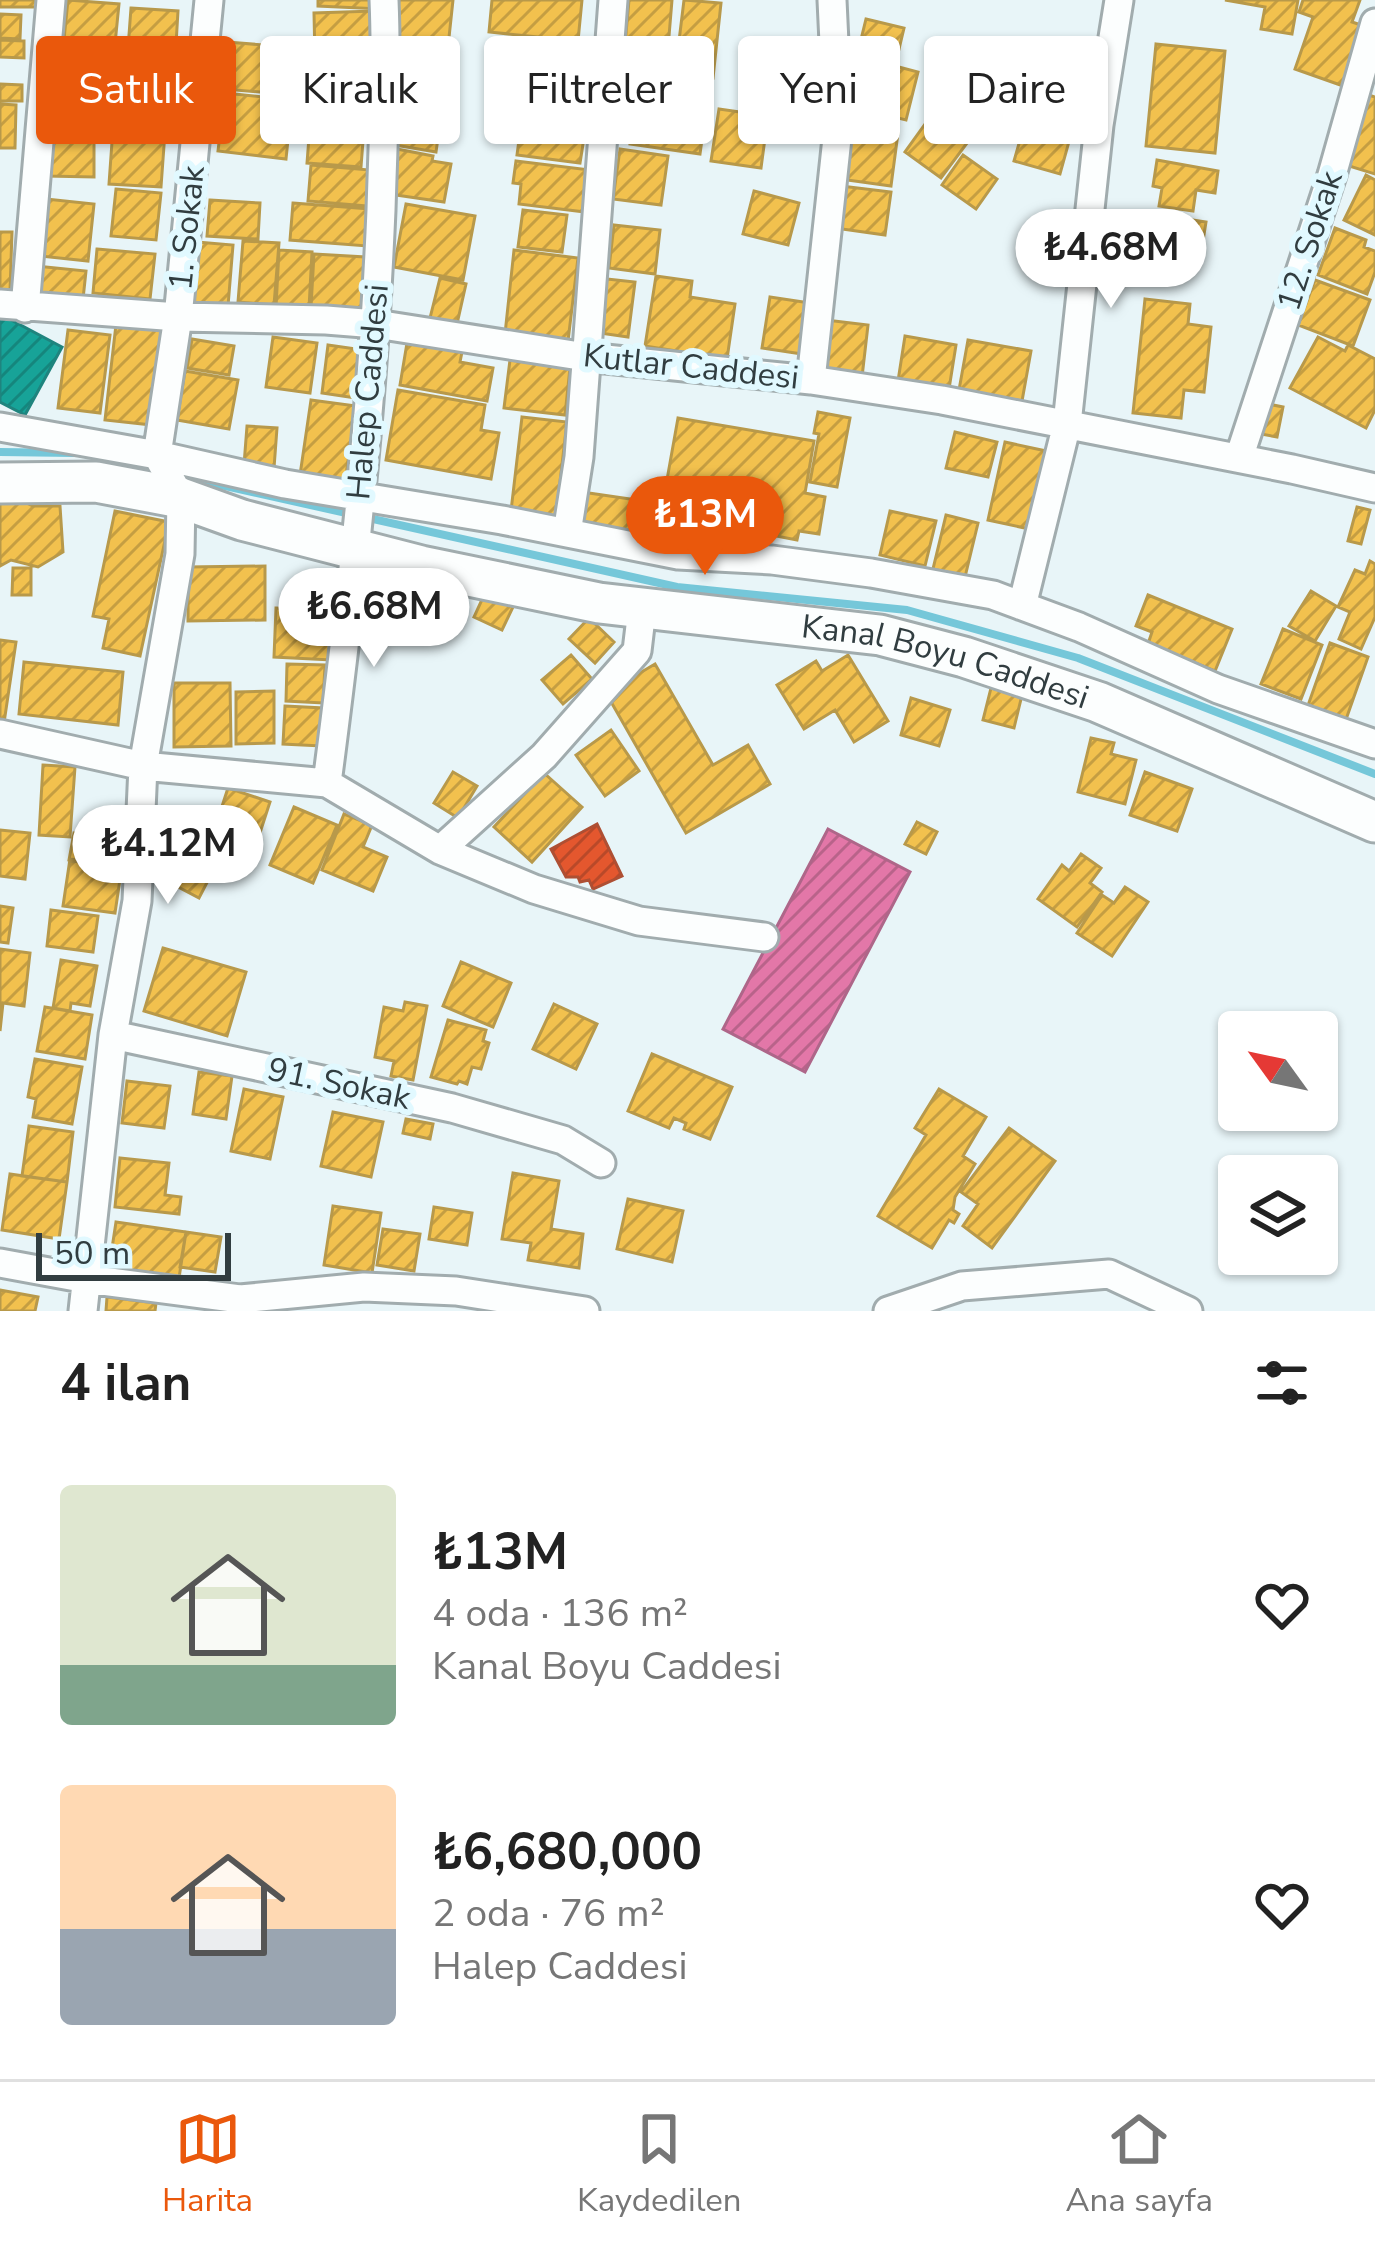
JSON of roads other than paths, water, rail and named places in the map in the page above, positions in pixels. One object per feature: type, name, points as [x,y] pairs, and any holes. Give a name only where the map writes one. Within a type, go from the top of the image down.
[{"type":"street","points":[[13,306],[51,0]]},
{"type":"street","name":"1. Sokak","points":[[157,455],[178,317],[209,0]]},
{"type":"street","name":"Halep Caddesi","points":[[327,783],[376,324],[387,58],[385,0]]},
{"type":"street","points":[[567,533],[579,457],[613,0]]},
{"type":"street","points":[[811,380],[838,129],[832,0]]},
{"type":"street","points":[[1022,606],[1067,424],[1099,125],[1119,0]]},
{"type":"street","name":"12. Sokak","points":[[1239,458],[1332,176],[1375,23]]},
{"type":"street","name":"Kutlar Caddesi","points":[[13,306],[376,324],[586,357],[811,380],[942,400],[1375,488]]},
{"type":"street","name":"Kanal Boyu Caddesi","points":[[0,427],[678,555],[772,560],[994,595],[1218,689],[1375,744]]},
{"type":"street","points":[[83,1311],[113,1035],[137,902],[143,766],[180,554],[181,498],[157,455]]},
{"type":"street","name":"Kanal Boyu Caddesi","points":[[0,483],[96,482],[181,498],[242,520],[355,549],[577,599],[880,635],[964,657],[1098,703],[1375,822]]},
{"type":"street","points":[[440,850],[544,756],[637,651],[642,609]]},
{"type":"street","points":[[1,738],[143,766],[327,783],[440,850],[534,890],[639,921],[764,937]]},
{"type":"street","name":"91. Sokak","points":[[113,1035],[452,1108],[563,1139],[601,1162]]},
{"type":"street","points":[[0,1263],[240,1299],[364,1287],[456,1291],[585,1311]]},
{"type":"street","points":[[888,1311],[962,1286],[1109,1274],[1188,1311]]},
{"type":"waterway","points":[[0,452],[74,453]]},
{"type":"waterway","points":[[106,459],[156,470]]},
{"type":"waterway","points":[[176,475],[677,587],[907,610],[1078,658],[1375,774]]}]
